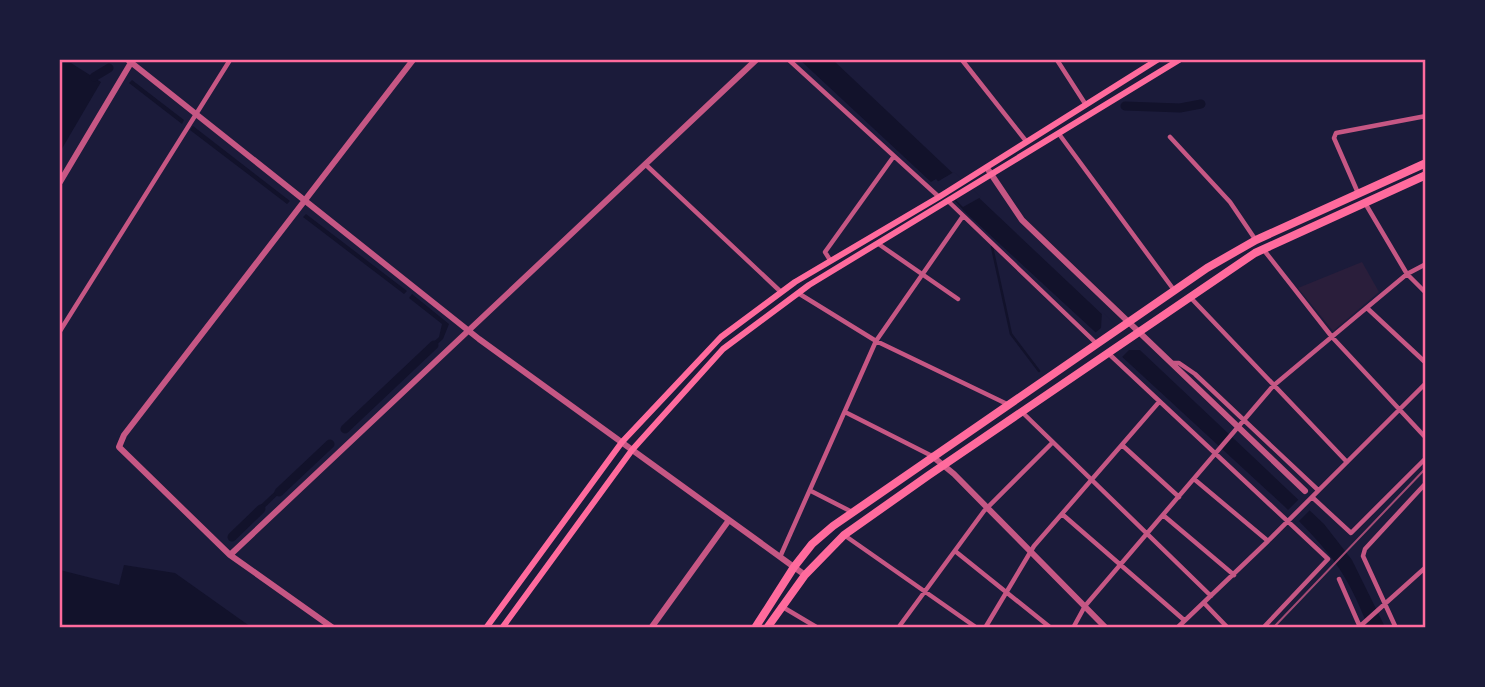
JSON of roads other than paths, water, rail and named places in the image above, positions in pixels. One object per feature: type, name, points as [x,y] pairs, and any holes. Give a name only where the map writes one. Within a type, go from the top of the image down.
[{"type":"highway","points":[[755,628],[812,544],[932,456],[1100,344],[1174,290],[1256,240],[1426,163]]},
{"type":"highway","points":[[767,628],[780,605],[844,535],[1189,296],[1263,248],[1426,176]]},
{"type":"main road","points":[[486,628],[622,442],[721,337],[781,292],[830,260],[942,195],[1157,60]]},
{"type":"main road","points":[[502,628],[632,450],[723,349],[798,293],[1179,60]]},
{"type":"street","points":[[60,182],[131,60],[194,116],[306,199],[469,330],[805,575]]},
{"type":"street","points":[[60,331],[230,60]]},
{"type":"street","points":[[333,628],[230,555],[118,447],[124,435],[413,60]]},
{"type":"street","points":[[230,555],[756,60]]},
{"type":"street","points":[[789,60],[894,156],[942,195]]},
{"type":"street","points":[[962,60],[1026,141]]},
{"type":"street","points":[[1057,60],[1086,105]]},
{"type":"street","points":[[1358,194],[1334,138],[1336,133],[1426,116]]},
{"type":"street","points":[[1059,134],[1174,290]]},
{"type":"street","points":[[1170,137],[1230,202],[1256,240]]},
{"type":"street","points":[[830,260],[825,252],[894,156]]},
{"type":"street","points":[[645,164],[781,292]]},
{"type":"street","points":[[986,167],[1022,220],[1125,326],[1171,363],[1304,491]]},
{"type":"street","points":[[950,202],[1100,344]]},
{"type":"street","points":[[1365,202],[1407,274],[1426,293]]},
{"type":"street","points":[[780,557],[876,341],[963,216]]},
{"type":"street","points":[[880,245],[958,299]]},
{"type":"street","points":[[1263,248],[1332,337],[1426,438]]},
{"type":"street","points":[[1073,628],[1085,606],[1273,386],[1407,274],[1426,264]]},
{"type":"street","points":[[798,293],[876,341],[1009,405]]},
{"type":"street","points":[[1189,296],[1347,462]]},
{"type":"street","points":[[1367,308],[1426,363]]},
{"type":"street","points":[[1110,351],[1159,402],[1218,451],[1291,519],[1328,559],[1263,628]]},
{"type":"street","points":[[1171,363],[1179,363],[1195,374],[1318,490]]},
{"type":"street","points":[[1177,628],[1291,519],[1426,383]]},
{"type":"street","points":[[985,628],[1031,551],[1159,402]]},
{"type":"street","points":[[845,412],[932,456],[943,465],[1106,628]]},
{"type":"street","points":[[1023,413],[1211,596]]},
{"type":"street","points":[[898,628],[987,507],[1052,443]]},
{"type":"street","points":[[1122,445],[1179,497]]},
{"type":"street","points":[[1312,497],[1351,533],[1426,458]]},
{"type":"street","points":[[1194,479],[1268,541]]},
{"type":"street","points":[[1396,628],[1363,556],[1365,549],[1426,483]]},
{"type":"street","points":[[811,491],[854,513]]},
{"type":"street","points":[[1062,514],[1184,620]]},
{"type":"street","points":[[1163,516],[1234,575]]},
{"type":"street","points":[[651,628],[729,520]]},
{"type":"street","points":[[844,535],[977,628]]},
{"type":"street","points":[[955,551],[1051,628]]},
{"type":"street","points":[[1339,579],[1361,625],[1379,606],[1426,567]]},
{"type":"street","points":[[1204,603],[1228,628]]},
{"type":"street","points":[[780,605],[818,628]]},
{"type":"waterway","points":[[94,77],[109,68]]},
{"type":"waterway","points":[[1125,106],[1180,108],[1201,104]]},
{"type":"waterway","points":[[992,247],[1011,334],[1039,371]]},
{"type":"waterway","points":[[345,429],[434,345]]},
{"type":"waterway","points":[[279,492],[330,444]]},
{"type":"waterway","points":[[232,537],[261,509]]},
{"type":"tram line","points":[[1273,628],[1426,468]]}]
